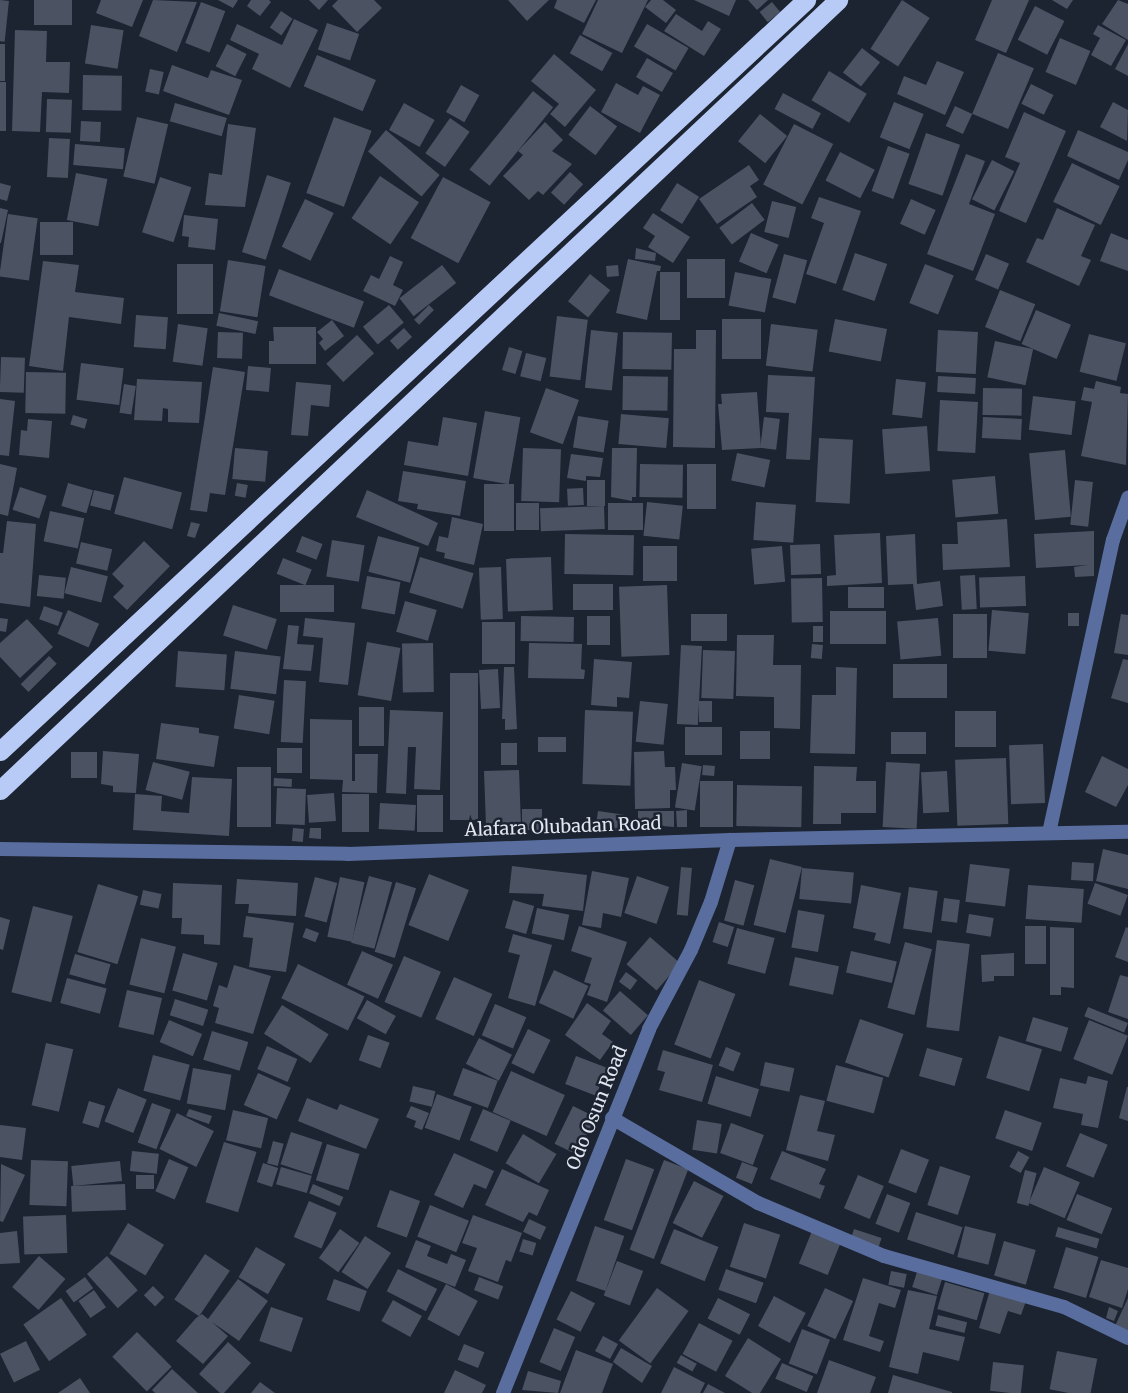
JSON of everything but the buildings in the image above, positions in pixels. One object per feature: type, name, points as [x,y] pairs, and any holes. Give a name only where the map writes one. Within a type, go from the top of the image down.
[{"type":"highway","points":[[0,751],[806,0]]},
{"type":"highway","points":[[0,790],[838,0]]},
{"type":"highway","points":[[555,234],[573,251]]},
{"type":"highway","points":[[267,502],[286,520]]},
{"type":"street","points":[[1049,833],[1113,540],[1128,498]]},
{"type":"street","name":"Alafara Olubadan Road","points":[[0,849],[348,854],[730,840],[1128,832]]},
{"type":"street","name":"Odo Osun Road","points":[[503,1393],[557,1265],[612,1118],[649,1029],[696,938],[711,902],[730,840]]},
{"type":"street","points":[[612,1118],[758,1203],[884,1256],[1064,1307],[1128,1338]]}]
